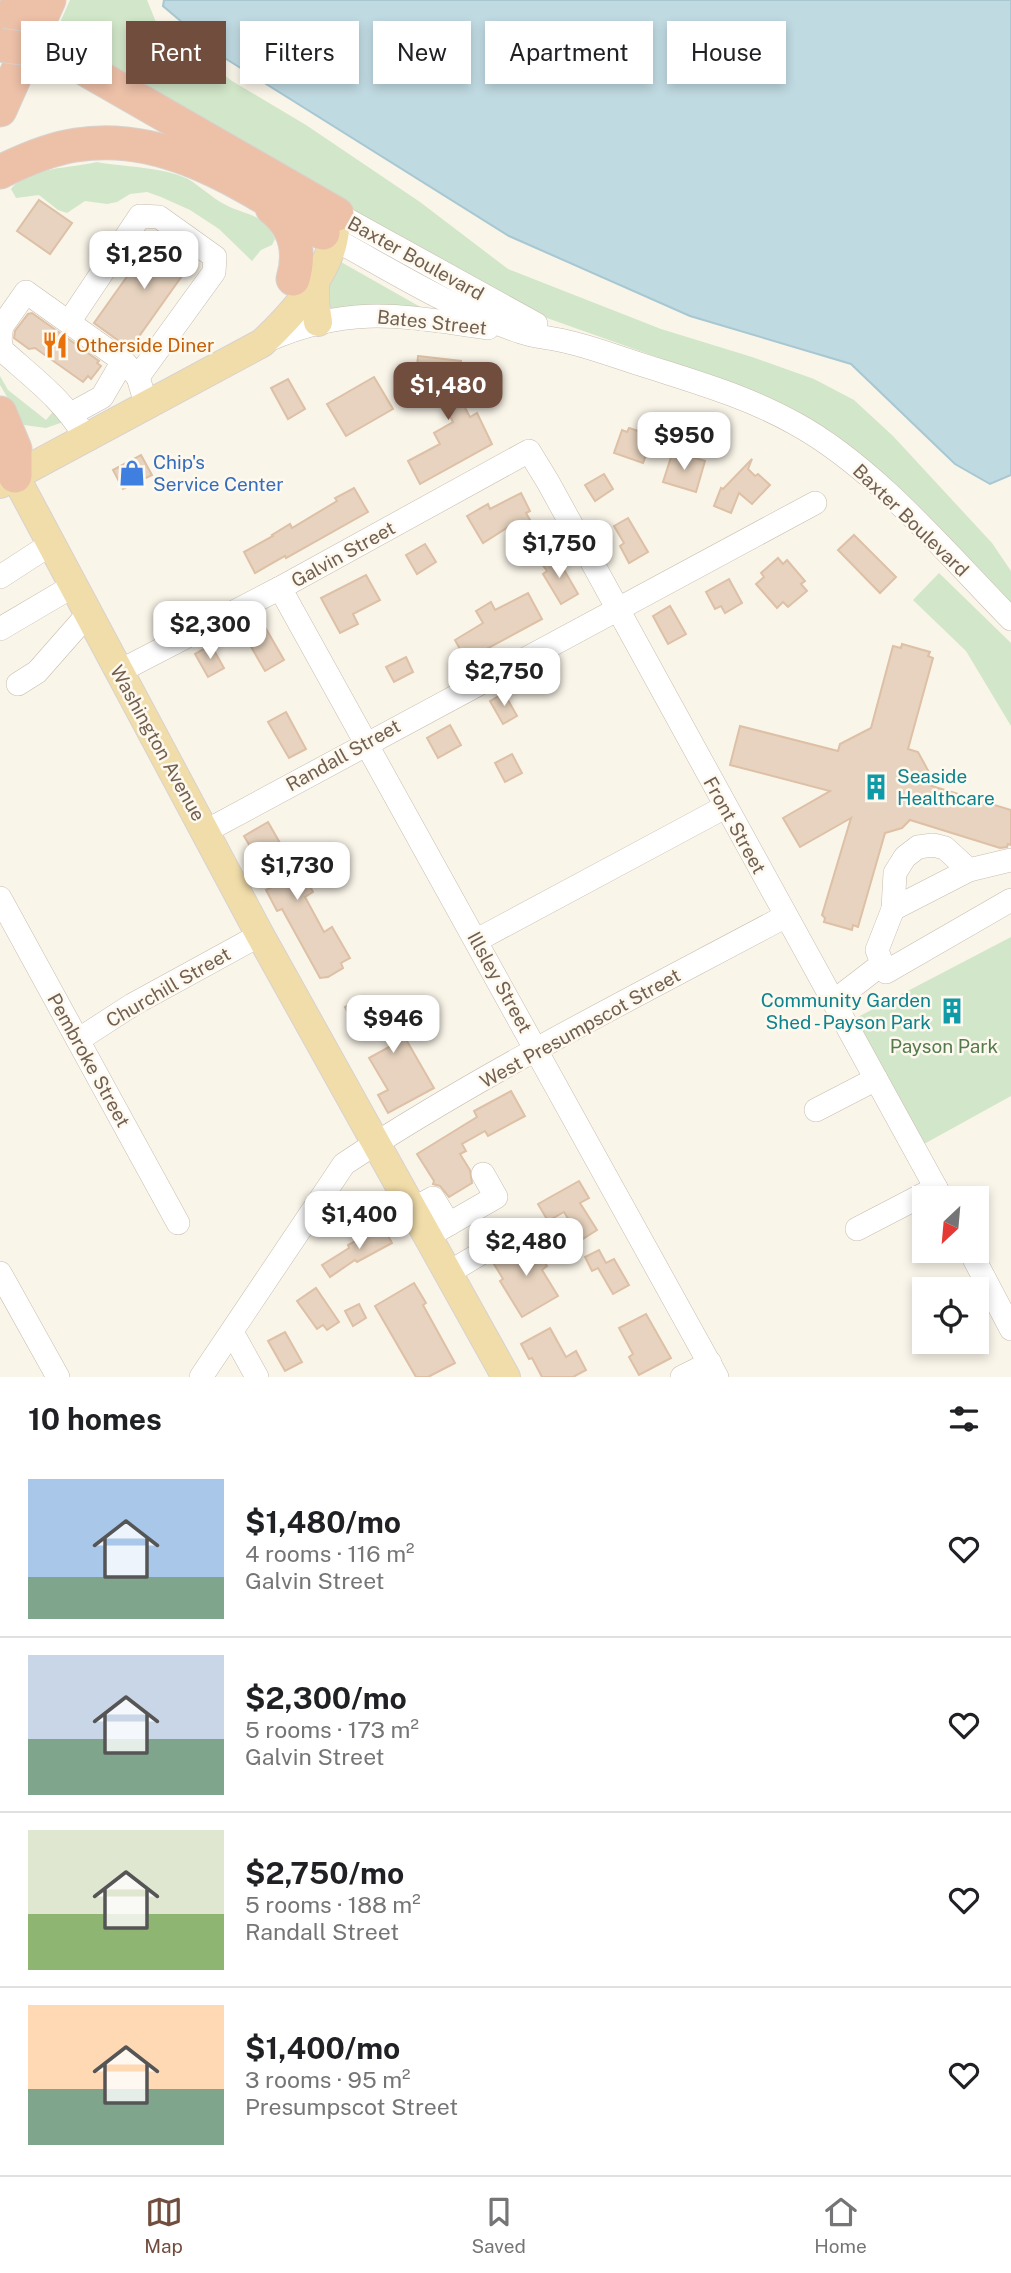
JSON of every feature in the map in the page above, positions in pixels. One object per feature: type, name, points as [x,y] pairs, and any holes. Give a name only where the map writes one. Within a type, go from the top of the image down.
[{"type":"highway","points":[[0,32],[21,0]]},
{"type":"highway","points":[[0,110],[49,0]]},
{"type":"highway","points":[[0,45],[37,50],[71,61],[331,229]]},
{"type":"highway","points":[[12,166],[75,145],[105,142],[134,144],[175,154],[215,170],[331,229]]},
{"type":"highway","points":[[243,185],[276,212],[288,226],[296,244],[304,280]]},
{"type":"highway","points":[[0,413],[15,449],[5,474]]},
{"type":"main road","name":"Bates Street","points":[[146,404],[253,326],[281,297],[304,280],[330,252],[331,229]]},
{"type":"main road","name":"Bates Street","points":[[5,474],[108,409],[146,404],[262,343],[282,324],[304,280]]},
{"type":"main road","points":[[304,280],[315,303],[318,322]]},
{"type":"main road","name":"Washington Avenue","points":[[5,474],[51,544],[260,935],[413,1209],[438,1230],[449,1273],[506,1377]]},
{"type":"street","points":[[69,322],[140,216],[159,217],[215,257],[215,272],[130,369],[108,409]]},
{"type":"street","name":"Baxter Boulevard","points":[[331,229],[450,303],[523,332],[570,342],[743,398],[814,435],[882,488],[1011,619]]},
{"type":"street","name":"Baxter Boulevard","points":[[331,229],[570,342]]},
{"type":"street","points":[[78,426],[2,349],[2,326],[26,292],[130,369],[146,404]]},
{"type":"street","name":"Bates Street","points":[[262,343],[318,322],[364,315],[396,315],[523,332]]},
{"type":"street","name":"Galvin Street","points":[[118,672],[280,588],[529,451]]},
{"type":"street","name":"Front Street","points":[[529,451],[935,1186]]},
{"type":"street","name":"Randall Street","points":[[206,831],[815,503]]},
{"type":"street","points":[[0,577],[51,544]]},
{"type":"street","points":[[0,629],[73,586]]},
{"type":"street","name":"Illsley Street","points":[[280,588],[713,1370]]},
{"type":"street","points":[[18,684],[37,672],[88,614]]},
{"type":"street","points":[[477,940],[725,807]]},
{"type":"street","points":[[969,870],[946,848],[933,845],[918,847],[905,857],[895,873],[893,909],[877,950],[886,972],[1011,900]]},
{"type":"street","points":[[893,909],[969,870],[1011,860]]},
{"type":"street","name":"Pembroke Street","points":[[0,898],[178,1223]]},
{"type":"street","name":"West Presumpscot Street","points":[[201,1377],[344,1164],[537,1050],[786,916]]},
{"type":"street","name":"Churchill Street","points":[[78,1040],[132,1005],[260,935]]},
{"type":"street","points":[[834,1001],[882,964]]},
{"type":"street","points":[[816,1110],[876,1079]]},
{"type":"street","points":[[438,1230],[496,1197],[483,1174]]},
{"type":"street","points":[[857,1228],[912,1205]]},
{"type":"street","points":[[449,1273],[520,1230]]},
{"type":"street","points":[[977,1264],[1011,1329]]},
{"type":"street","points":[[1,1278],[58,1377]]},
{"type":"street","points":[[232,1332],[257,1377]]},
{"type":"street","points":[[682,1377],[713,1370]]},
{"type":"green space","points":[[70,0],[147,0],[156,21],[126,21],[126,84],[226,84],[226,76],[306,125],[420,202],[508,269],[661,329],[814,379],[854,400],[893,436],[992,543],[1011,571],[1011,604],[884,474],[833,433],[786,406],[747,389],[530,312],[112,79],[112,21],[61,21]]},
{"type":"green space","points":[[97,162],[156,170],[188,179],[224,204],[260,219],[271,230],[275,239],[272,245],[261,250],[252,261],[219,229],[190,210],[147,192],[130,194],[117,202],[107,204],[85,201],[67,213],[58,210],[39,195],[16,198],[11,189],[18,182],[39,172]]},
{"type":"green space","points":[[341,262],[438,317],[322,319],[318,296]]},
{"type":"green space","points":[[0,376],[8,390],[46,420],[57,407],[69,420],[46,428],[24,425],[0,385]]},
{"type":"green space","points":[[939,573],[1011,643],[1011,726],[966,651],[913,600]]},
{"type":"green space","name":"Payson Park","points":[[1011,937],[1011,1096],[924,1144],[854,1019]]},
{"type":"water","points":[[164,0],[1011,0],[1011,475],[990,484],[955,464],[851,364],[690,316],[509,236],[266,84],[359,84],[359,21],[240,21],[240,68],[226,59],[226,21],[181,21],[163,6]]},
{"type":"building","points":[[39,200],[72,223],[50,254],[17,231]]},
{"type":"building","points":[[158,233],[194,259],[130,349],[94,323]]},
{"type":"building","points":[[32,313],[99,361],[97,363],[101,366],[91,379],[88,376],[83,382],[35,348],[29,349],[14,338],[15,331],[28,314]]},
{"type":"building","points":[[418,356],[461,361],[459,376],[447,374],[470,417],[477,413],[492,444],[420,484],[408,461],[440,444],[434,433],[453,422],[436,389],[415,387]]},
{"type":"building","points":[[374,377],[393,409],[346,436],[327,404]]},
{"type":"building","points":[[288,379],[305,409],[288,419],[271,388]]},
{"type":"building","points":[[629,428],[647,434],[646,437],[652,439],[643,463],[614,453],[622,430],[627,432]]},
{"type":"building","points":[[673,451],[705,461],[696,492],[663,482]]},
{"type":"building","name":"Chip's Service Center","points":[[141,455],[152,475],[123,489],[113,470]]},
{"type":"building","points":[[752,459],[748,469],[770,485],[752,504],[739,493],[731,513],[714,506],[721,488]]},
{"type":"building","points":[[604,474],[613,489],[595,501],[585,485]]},
{"type":"building","points":[[354,488],[368,512],[255,573],[244,552],[290,524],[292,528]]},
{"type":"building","points":[[521,493],[530,511],[526,513],[534,527],[520,535],[513,524],[483,543],[467,516],[488,504],[490,509]]},
{"type":"building","points":[[628,518],[648,552],[629,563],[620,546],[624,543],[614,526]]},
{"type":"building","points":[[854,535],[896,577],[880,593],[838,550]]},
{"type":"building","points":[[425,544],[436,562],[417,574],[406,555]]},
{"type":"building","points":[[556,556],[578,594],[561,604],[543,574],[547,571],[542,564]]},
{"type":"building","points":[[778,558],[783,564],[787,560],[805,581],[801,584],[807,591],[788,607],[783,602],[777,608],[756,584],[764,577],[761,573]]},
{"type":"building","points":[[366,575],[380,600],[353,614],[358,624],[340,633],[321,598]]},
{"type":"building","points":[[729,579],[742,603],[725,613],[721,606],[715,609],[706,592]]},
{"type":"building","points":[[528,593],[542,619],[466,660],[455,640],[483,623],[476,611],[491,602],[495,610]]},
{"type":"building","points":[[670,606],[686,634],[668,644],[653,616]]},
{"type":"building","points":[[265,627],[284,660],[265,671],[246,638]]},
{"type":"building","name":"Seaside Healthcare","points":[[902,644],[930,652],[928,656],[933,658],[908,749],[918,752],[930,774],[922,783],[1011,810],[1011,845],[1000,848],[910,820],[902,828],[885,833],[858,927],[853,925],[852,930],[824,922],[822,915],[851,818],[800,847],[783,818],[830,791],[730,765],[740,726],[838,751],[840,744],[871,728],[893,646],[901,648]]},
{"type":"building","points":[[211,645],[224,668],[208,677],[195,654]]},
{"type":"building","points":[[406,657],[413,672],[394,682],[386,667]]},
{"type":"building","points":[[504,693],[517,716],[503,724],[490,701]]},
{"type":"building","points":[[286,712],[306,749],[289,758],[268,722]]},
{"type":"building","points":[[450,725],[461,745],[438,758],[427,738]]},
{"type":"building","points":[[512,754],[522,773],[505,782],[495,763]]},
{"type":"building","points":[[268,822],[284,850],[289,848],[313,892],[305,897],[324,932],[332,927],[350,958],[341,963],[343,968],[328,977],[320,978],[282,909],[277,911],[266,890],[274,886],[257,851],[254,853],[244,836]]},
{"type":"building","points":[[362,997],[371,1012],[394,999],[404,1017],[396,1022],[434,1088],[388,1113],[378,1095],[388,1090],[369,1058],[391,1046],[376,1020],[358,1031],[345,1007]]},
{"type":"building","points":[[511,1091],[525,1116],[488,1136],[485,1131],[462,1144],[466,1151],[460,1154],[470,1170],[472,1183],[449,1197],[440,1186],[433,1184],[434,1181],[417,1154],[477,1117],[474,1111]]},
{"type":"building","points":[[579,1181],[589,1198],[580,1203],[597,1230],[581,1240],[564,1212],[548,1221],[538,1204]]},
{"type":"building","points":[[383,1226],[392,1243],[357,1262],[355,1260],[330,1277],[322,1265],[349,1248],[348,1245]]},
{"type":"building","points":[[530,1239],[547,1266],[542,1270],[558,1296],[522,1317],[500,1281],[503,1279],[494,1264]]},
{"type":"building","points":[[599,1250],[606,1263],[614,1259],[629,1285],[613,1294],[598,1268],[592,1271],[585,1257]]},
{"type":"building","points":[[414,1283],[455,1363],[428,1377],[416,1377],[375,1306]]},
{"type":"building","points":[[316,1288],[339,1322],[327,1330],[323,1325],[317,1329],[297,1301]]},
{"type":"building","points":[[359,1304],[366,1318],[353,1326],[345,1311]]},
{"type":"building","points":[[646,1314],[671,1358],[639,1375],[629,1357],[633,1354],[619,1328]]},
{"type":"building","points":[[550,1328],[566,1357],[576,1351],[586,1370],[573,1377],[542,1377],[521,1344]]},
{"type":"building","points":[[285,1332],[302,1362],[285,1371],[268,1341]]},
{"type":"place","name":"Otherside Diner","points":[[55,345]]},
{"type":"place","name":"Chip's Service Center","points":[[132,473]]},
{"type":"place","name":"Seaside Healthcare","points":[[876,787]]},
{"type":"place","name":"Community Garden Shed - Payson Park","points":[[952,1011]]}]
